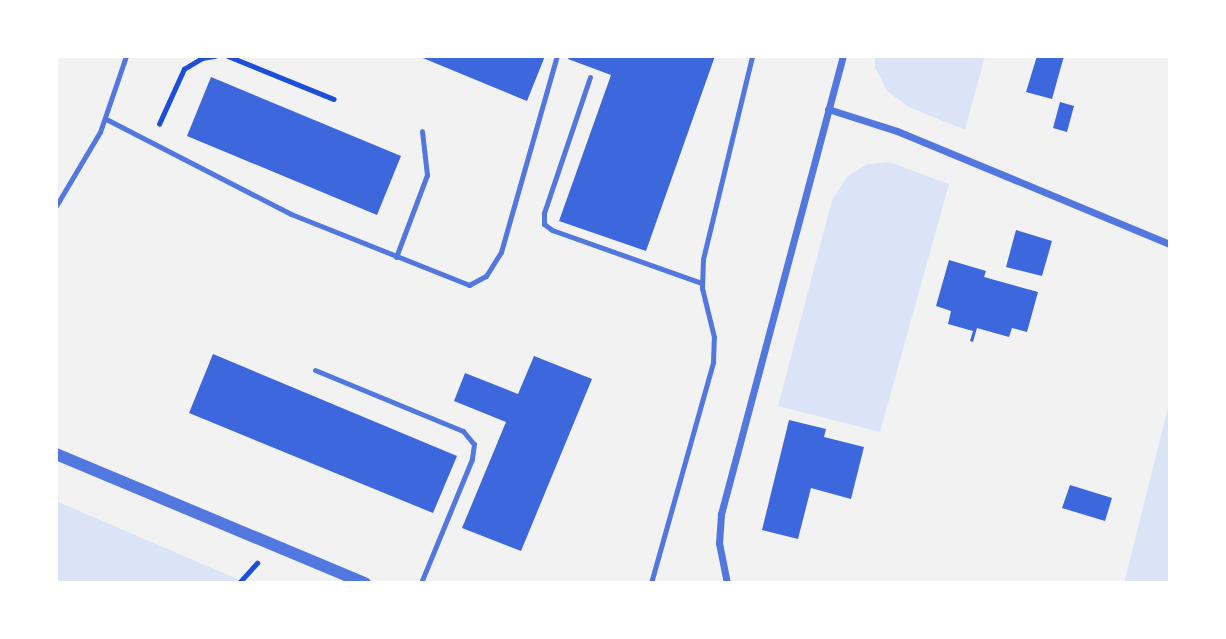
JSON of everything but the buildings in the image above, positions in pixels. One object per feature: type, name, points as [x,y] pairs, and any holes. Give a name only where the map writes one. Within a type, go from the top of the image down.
[{"type":"street","points":[[727,583],[719,543],[720,514],[842,56]]},
{"type":"street","points":[[828,109],[897,131],[1170,244]]},
{"type":"street","points":[[56,454],[365,583]]},
{"type":"lane","points":[[56,206],[106,119],[126,56]]},
{"type":"lane","points":[[106,119],[275,206],[462,284],[475,285],[496,263],[506,238],[557,56]]},
{"type":"lane","points":[[651,583],[713,362],[714,337],[702,283],[703,260],[752,56]]},
{"type":"lane","points":[[590,77],[544,214],[544,224],[552,230],[702,283]]},
{"type":"lane","points":[[396,257],[427,175],[422,131]]},
{"type":"lane","points":[[315,370],[463,431],[474,444],[472,459],[421,583]]},
{"type":"path","points":[[152,141],[179,76],[193,63],[215,56]]},
{"type":"path","points":[[228,56],[334,99]]},
{"type":"shaded area","points":[[875,56],[985,56],[965,130],[909,107],[887,91],[875,67]]},
{"type":"shaded area","points":[[889,162],[949,184],[880,432],[778,406],[832,200],[847,177],[867,164]]},
{"type":"shaded area","points":[[1170,399],[1170,583],[1124,583]]},
{"type":"shaded area","points":[[56,501],[242,581],[242,583],[56,583]]}]
